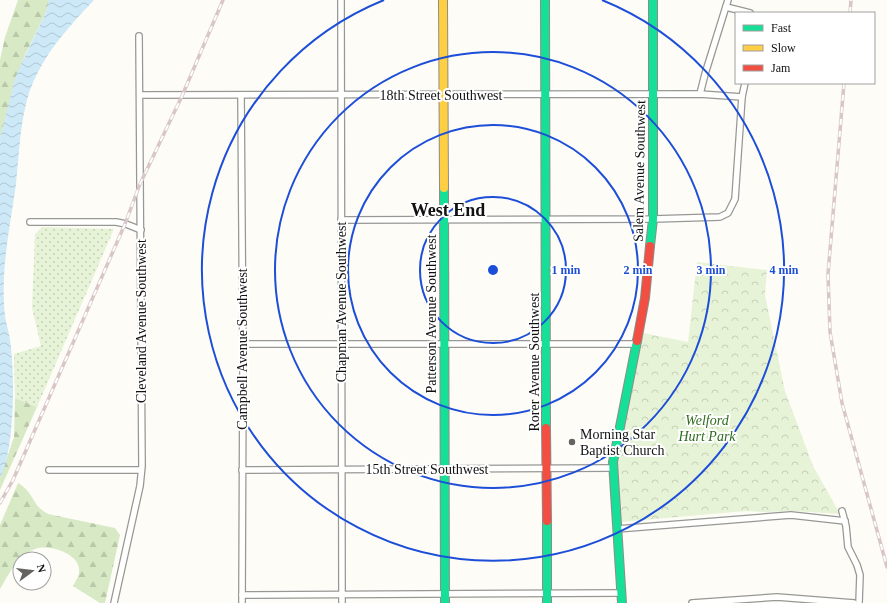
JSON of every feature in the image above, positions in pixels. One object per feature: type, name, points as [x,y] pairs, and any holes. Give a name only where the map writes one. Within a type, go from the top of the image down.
[{"type":"street","name":"Chapman Avenue Southwest","points":[[341,0],[342,603]]},
{"type":"street","name":"Patterson Avenue Southwest","points":[[443,0],[445,603]]},
{"type":"street","name":"Rorer Avenue Southwest","points":[[545,0],[548,603]]},
{"type":"street","name":"Salem Avenue Southwest","points":[[622,603],[612,468],[648,280],[653,219],[653,0]]},
{"type":"street","points":[[700,94],[728,0]]},
{"type":"street","points":[[726,7],[746,12]]},
{"type":"street","name":"Cleveland Avenue Southwest","points":[[114,603],[136,501],[141,470],[139,36]]},
{"type":"street","points":[[341,220],[546,220],[720,217],[728,213],[735,199],[742,97],[745,84]]},
{"type":"street","name":"18th Street Southwest","points":[[140,95],[700,94],[742,97]]},
{"type":"street","name":"Campbell Avenue Southwest","points":[[241,95],[243,344],[242,603]]},
{"type":"street","points":[[30,222],[116,222],[141,230]]},
{"type":"street","points":[[243,344],[636,344]]},
{"type":"street","name":"15th Street Southwest","points":[[242,470],[612,468]]},
{"type":"street","points":[[49,470],[141,470]]},
{"type":"street","points":[[842,511],[845,521],[848,547],[860,574],[859,603]]},
{"type":"street","points":[[617,529],[791,515],[845,521]]},
{"type":"street","points":[[242,595],[622,593]]},
{"type":"street","points":[[692,603],[792,597],[854,603]]},
{"type":"green space","points":[[18,0],[49,0],[46,12],[25,55],[0,138],[0,60],[5,37]]},
{"type":"green space","points":[[42,227],[114,229],[37,407],[15,398],[14,354],[41,346],[32,308],[35,234]]},
{"type":"green space","name":"Welford Hurt Park","points":[[697,262],[767,270],[765,295],[785,391],[813,466],[840,514],[794,511],[746,511],[621,522],[612,468],[638,332],[688,342]]},
{"type":"green space","points":[[15,398],[37,407],[0,490],[0,478],[14,437]]},
{"type":"green space","points":[[18,483],[27,491],[39,507],[48,514],[115,528],[120,535],[105,603],[100,603],[73,586],[79,573],[77,563],[74,558],[62,551],[47,548],[35,549],[31,551],[12,551],[12,569],[0,589],[0,525]]},
{"type":"water","points":[[49,0],[94,0],[62,35],[49,54],[31,86],[24,114],[5,266],[5,316],[12,354],[13,390],[9,449],[0,478],[0,138],[16,75],[46,12]]},
{"type":"railway","points":[[0,503],[13,480],[125,224],[140,184],[182,96],[223,0]]},
{"type":"railway","points":[[850,12],[851,0]]},
{"type":"railway","points":[[844,84],[828,274],[830,332],[842,403],[887,567]]},
{"type":"traffic: fast","points":[[545,0],[546,428]]},
{"type":"traffic: fast","points":[[650,246],[653,219],[653,0]]},
{"type":"traffic: fast","points":[[444,188],[445,603]]},
{"type":"traffic: fast","points":[[622,603],[613,462],[637,341]]},
{"type":"traffic: fast","points":[[547,521],[547,603]]},
{"type":"traffic: slow","points":[[443,0],[444,188]]},
{"type":"traffic: jam","points":[[637,341],[645,298],[650,246]]},
{"type":"traffic: jam","points":[[546,428],[547,521]]},
{"type":"place","name":"Morning Star Baptist Church","points":[[572,442]]},
{"type":"district","name":"West End","points":[[448,210]]}]
